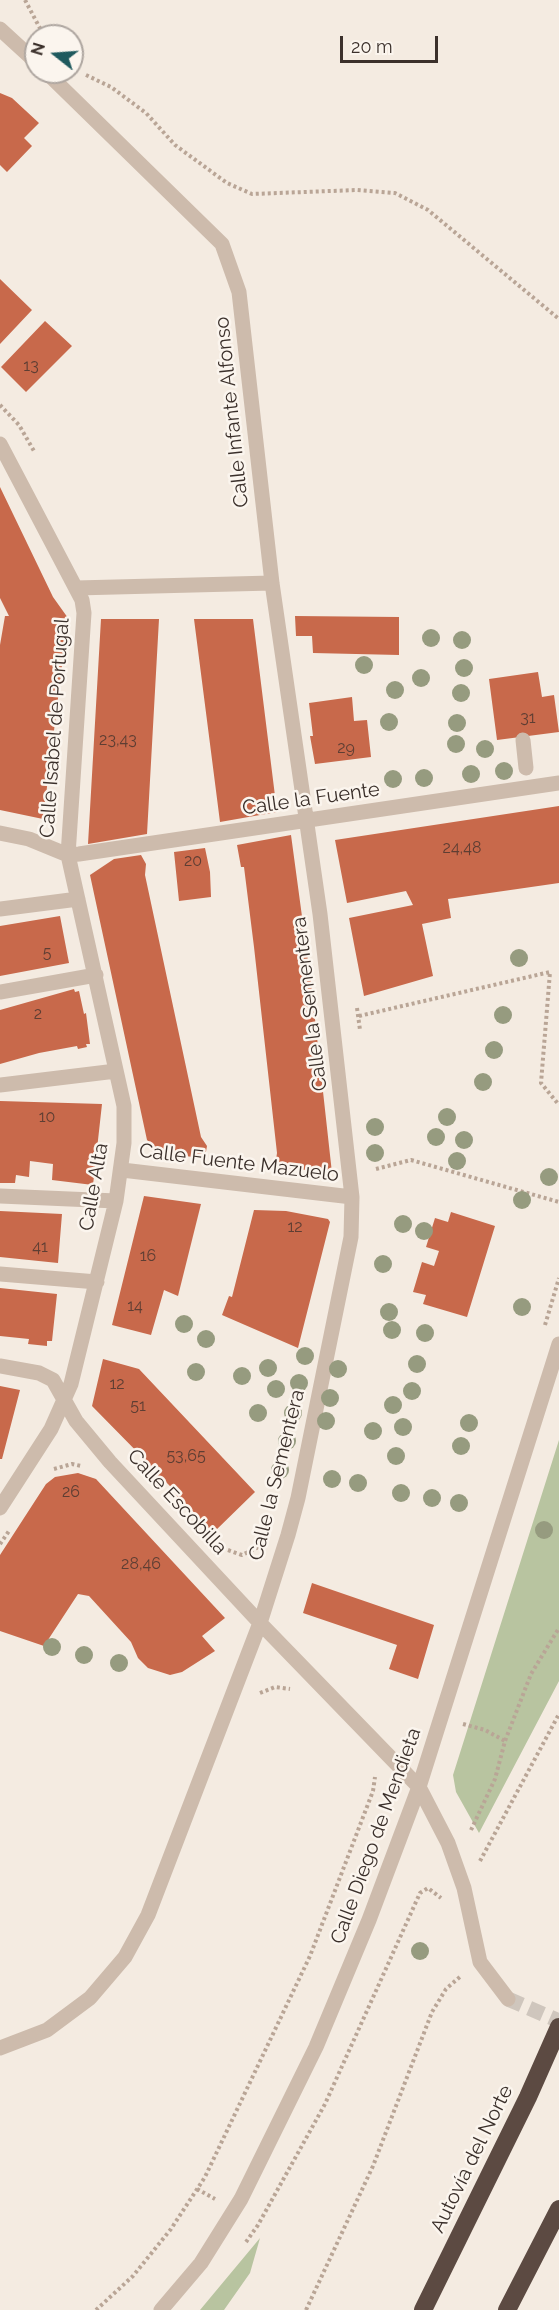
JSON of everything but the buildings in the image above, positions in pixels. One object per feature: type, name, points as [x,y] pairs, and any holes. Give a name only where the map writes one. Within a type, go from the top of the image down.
[{"type":"highway","name":"Autovía del Norte","points":[[423,2310],[528,2097],[559,2027]]},
{"type":"highway","points":[[507,2310],[559,2209]]},
{"type":"street","points":[[0,29],[24,52]]},
{"type":"street","name":"Calle Infante Alfonso","points":[[59,84],[174,194],[222,244],[229,258],[239,292],[272,583],[306,822]]},
{"type":"street","name":"Calle Isabel de Portugal","points":[[0,444],[82,600],[84,613],[68,855]]},
{"type":"street","points":[[76,588],[272,583]]},
{"type":"street","points":[[524,740],[526,768]]},
{"type":"street","name":"Calle la Fuente","points":[[68,855],[306,822],[559,783]]},
{"type":"street","name":"Calle la Sementera","points":[[0,2048],[47,2030],[90,1998],[125,1957],[148,1915],[260,1623],[298,1498],[347,1257],[352,1197],[322,926],[306,822]]},
{"type":"street","points":[[0,834],[29,838],[68,855]]},
{"type":"street","name":"Calle Alta","points":[[0,1508],[51,1429],[65,1401],[97,1282],[122,1170],[124,1106],[68,855]]},
{"type":"street","points":[[0,909],[78,898]]},
{"type":"street","points":[[0,992],[96,975]]},
{"type":"street","points":[[0,1085],[116,1071]]},
{"type":"street","name":"Calle Fuente Mazuelo","points":[[122,1170],[352,1197]]},
{"type":"street","points":[[0,1196],[116,1201]]},
{"type":"street","points":[[0,1274],[97,1282]]},
{"type":"street","name":"Calle Diego de Mendieta","points":[[161,2310],[201,2263],[235,2210],[316,2048],[389,1870],[419,1787],[559,1344]]},
{"type":"street","name":"Calle Escobilla","points":[[0,1366],[39,1373],[53,1380],[76,1421],[110,1462],[260,1623],[419,1787],[448,1843],[464,1888],[480,1962]]},
{"type":"street","points":[[480,1962],[508,1999]]},
{"type":"path","points":[[25,0],[38,24]]},
{"type":"path","points":[[84,74],[111,87],[146,113],[175,145],[227,183],[252,194],[357,190],[395,193],[403,197],[428,210],[559,319]]},
{"type":"path","points":[[359,1016],[550,972],[541,1083],[559,1105]]},
{"type":"path","points":[[376,1169],[411,1160],[559,1202]]},
{"type":"path","points":[[543,1331],[559,1278]]},
{"type":"path","points":[[49,1474],[54,1469],[72,1464],[83,1467]]},
{"type":"path","points":[[0,1544],[12,1526]]},
{"type":"path","points":[[223,1548],[242,1555],[250,1554],[263,1542],[269,1529],[288,1535]]},
{"type":"path","points":[[471,1830],[495,1779],[505,1741],[531,1674],[559,1628]]},
{"type":"path","points":[[257,1697],[261,1692],[275,1687],[294,1690]]},
{"type":"path","points":[[460,1732],[467,1713]]},
{"type":"path","points":[[480,1861],[559,1714]]},
{"type":"path","points":[[468,1726],[485,1730],[505,1741]]},
{"type":"path","points":[[96,2310],[133,2276],[171,2229],[205,2177],[310,1956],[373,1791],[375,1778],[372,1767]]},
{"type":"path","points":[[466,1820],[474,1840]]},
{"type":"path","points":[[477,1851],[483,1871]]},
{"type":"path","points":[[240,2250],[258,2225],[325,2104],[420,1893],[428,1888],[443,1900]]},
{"type":"path","points":[[306,2310],[373,2166],[432,2012],[446,1989],[480,1962]]},
{"type":"path","points":[[459,1966],[467,1982]]},
{"type":"green space","points":[[559,1440],[559,1681],[479,1833],[456,1792],[453,1775]]},
{"type":"green space","points":[[260,2238],[250,2273],[224,2310],[200,2310]]},
{"type":"tunnel","points":[[508,1999],[559,2021]]}]
